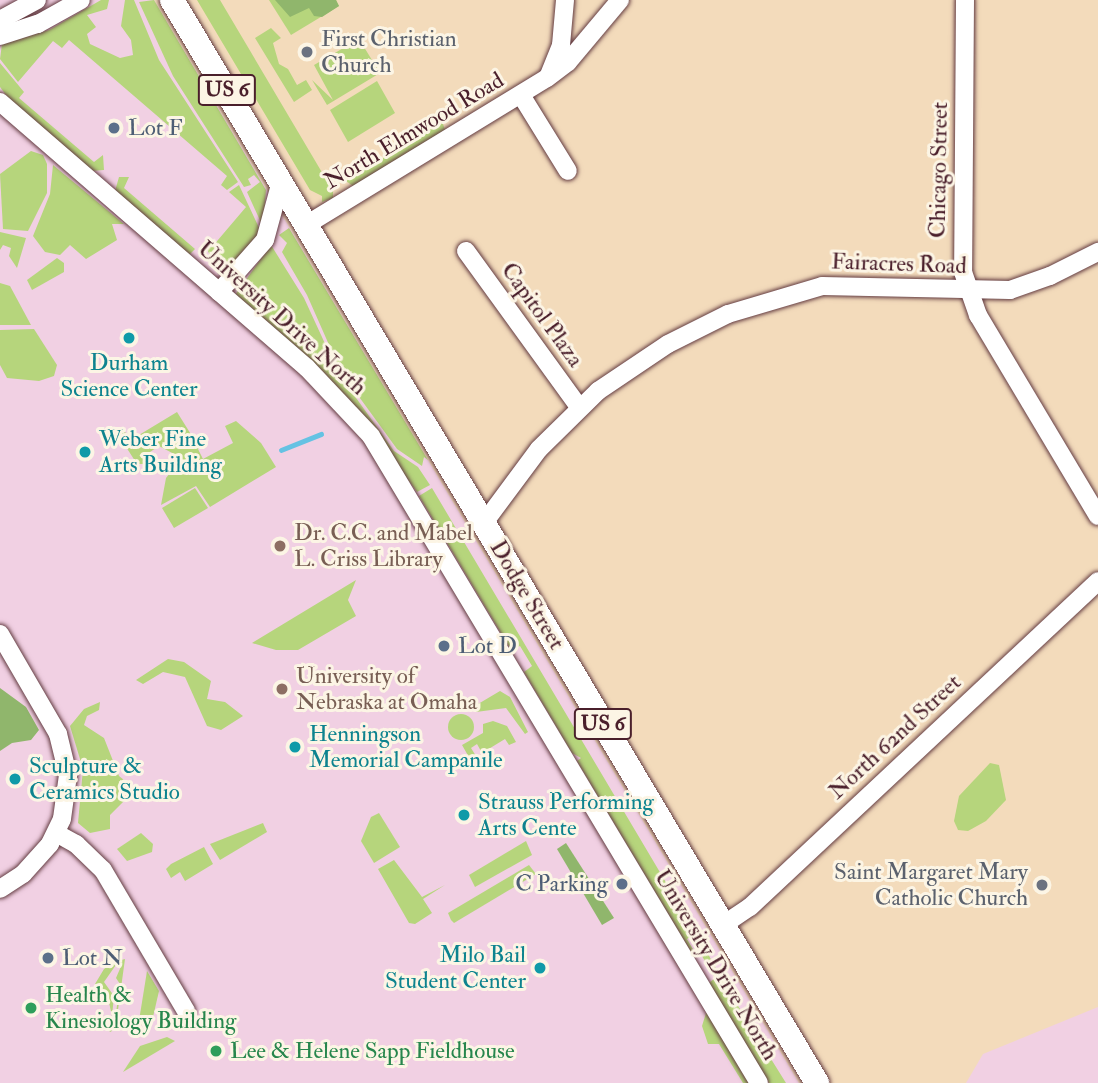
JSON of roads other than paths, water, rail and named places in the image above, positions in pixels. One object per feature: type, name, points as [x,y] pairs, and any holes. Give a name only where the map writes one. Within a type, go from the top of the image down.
[{"type":"highway","name":"Dodge Street","points":[[172,0],[817,1083]]},
{"type":"street","points":[[0,20],[37,0]]},
{"type":"street","points":[[0,36],[38,24],[81,0]]},
{"type":"street","points":[[547,78],[561,45],[565,0]]},
{"type":"street","name":"North Elmwood Road","points":[[306,225],[547,78],[568,62],[621,0]]},
{"type":"street","name":"Chicago Street","points":[[965,0],[961,226],[969,291],[978,315],[1098,516]]},
{"type":"street","points":[[521,95],[568,171]]},
{"type":"street","name":"University Drive North","points":[[0,102],[326,385],[383,453],[759,1083]]},
{"type":"street","points":[[219,292],[265,240],[282,181]]},
{"type":"street","name":"Capitol Plaza","points":[[466,251],[579,407]]},
{"type":"street","name":"Fairacres Road","points":[[484,523],[539,449],[579,407],[620,374],[668,344],[780,295],[822,286],[863,284],[969,291],[1030,284],[1098,252]]},
{"type":"street","name":"North 62nd Street","points":[[723,925],[750,907],[1098,581]]},
{"type":"street","points":[[0,634],[64,748],[68,790],[55,833],[42,855],[0,889]]},
{"type":"street","points":[[55,833],[76,844],[103,870],[186,1011]]},
{"type":"waterway","points":[[281,450],[321,434]]},
{"type":"place","name":"First Christian Church","points":[[307,52]]},
{"type":"place","name":"Lot F","points":[[114,128]]},
{"type":"place","name":"Durham Science Center","points":[[129,338]]},
{"type":"place","name":"Weber Fine Arts Building","points":[[85,452]]},
{"type":"place","name":"Dr. C.C. and Mabel L. Criss Library","points":[[280,546]]},
{"type":"place","name":"Lot D","points":[[444,646]]},
{"type":"place","name":"University of Nebraska at Omaha","points":[[282,689]]},
{"type":"place","name":"Henningson Memorial Campanile","points":[[295,747]]},
{"type":"place","name":"Sculpture & Ceramics Studio","points":[[15,779]]},
{"type":"place","name":"Strauss Performing Arts Cente","points":[[464,815]]},
{"type":"place","name":"C Parking","points":[[622,884]]},
{"type":"place","name":"Saint Margaret Mary Catholic Church","points":[[1042,885]]},
{"type":"place","name":"Lot N","points":[[48,958]]},
{"type":"place","name":"Milo Bail Student Center","points":[[540,968]]},
{"type":"place","name":"Health & Kinesiology Building","points":[[31,1008]]},
{"type":"place","name":"Lee & Helene Sapp Fieldhouse","points":[[216,1051]]}]
